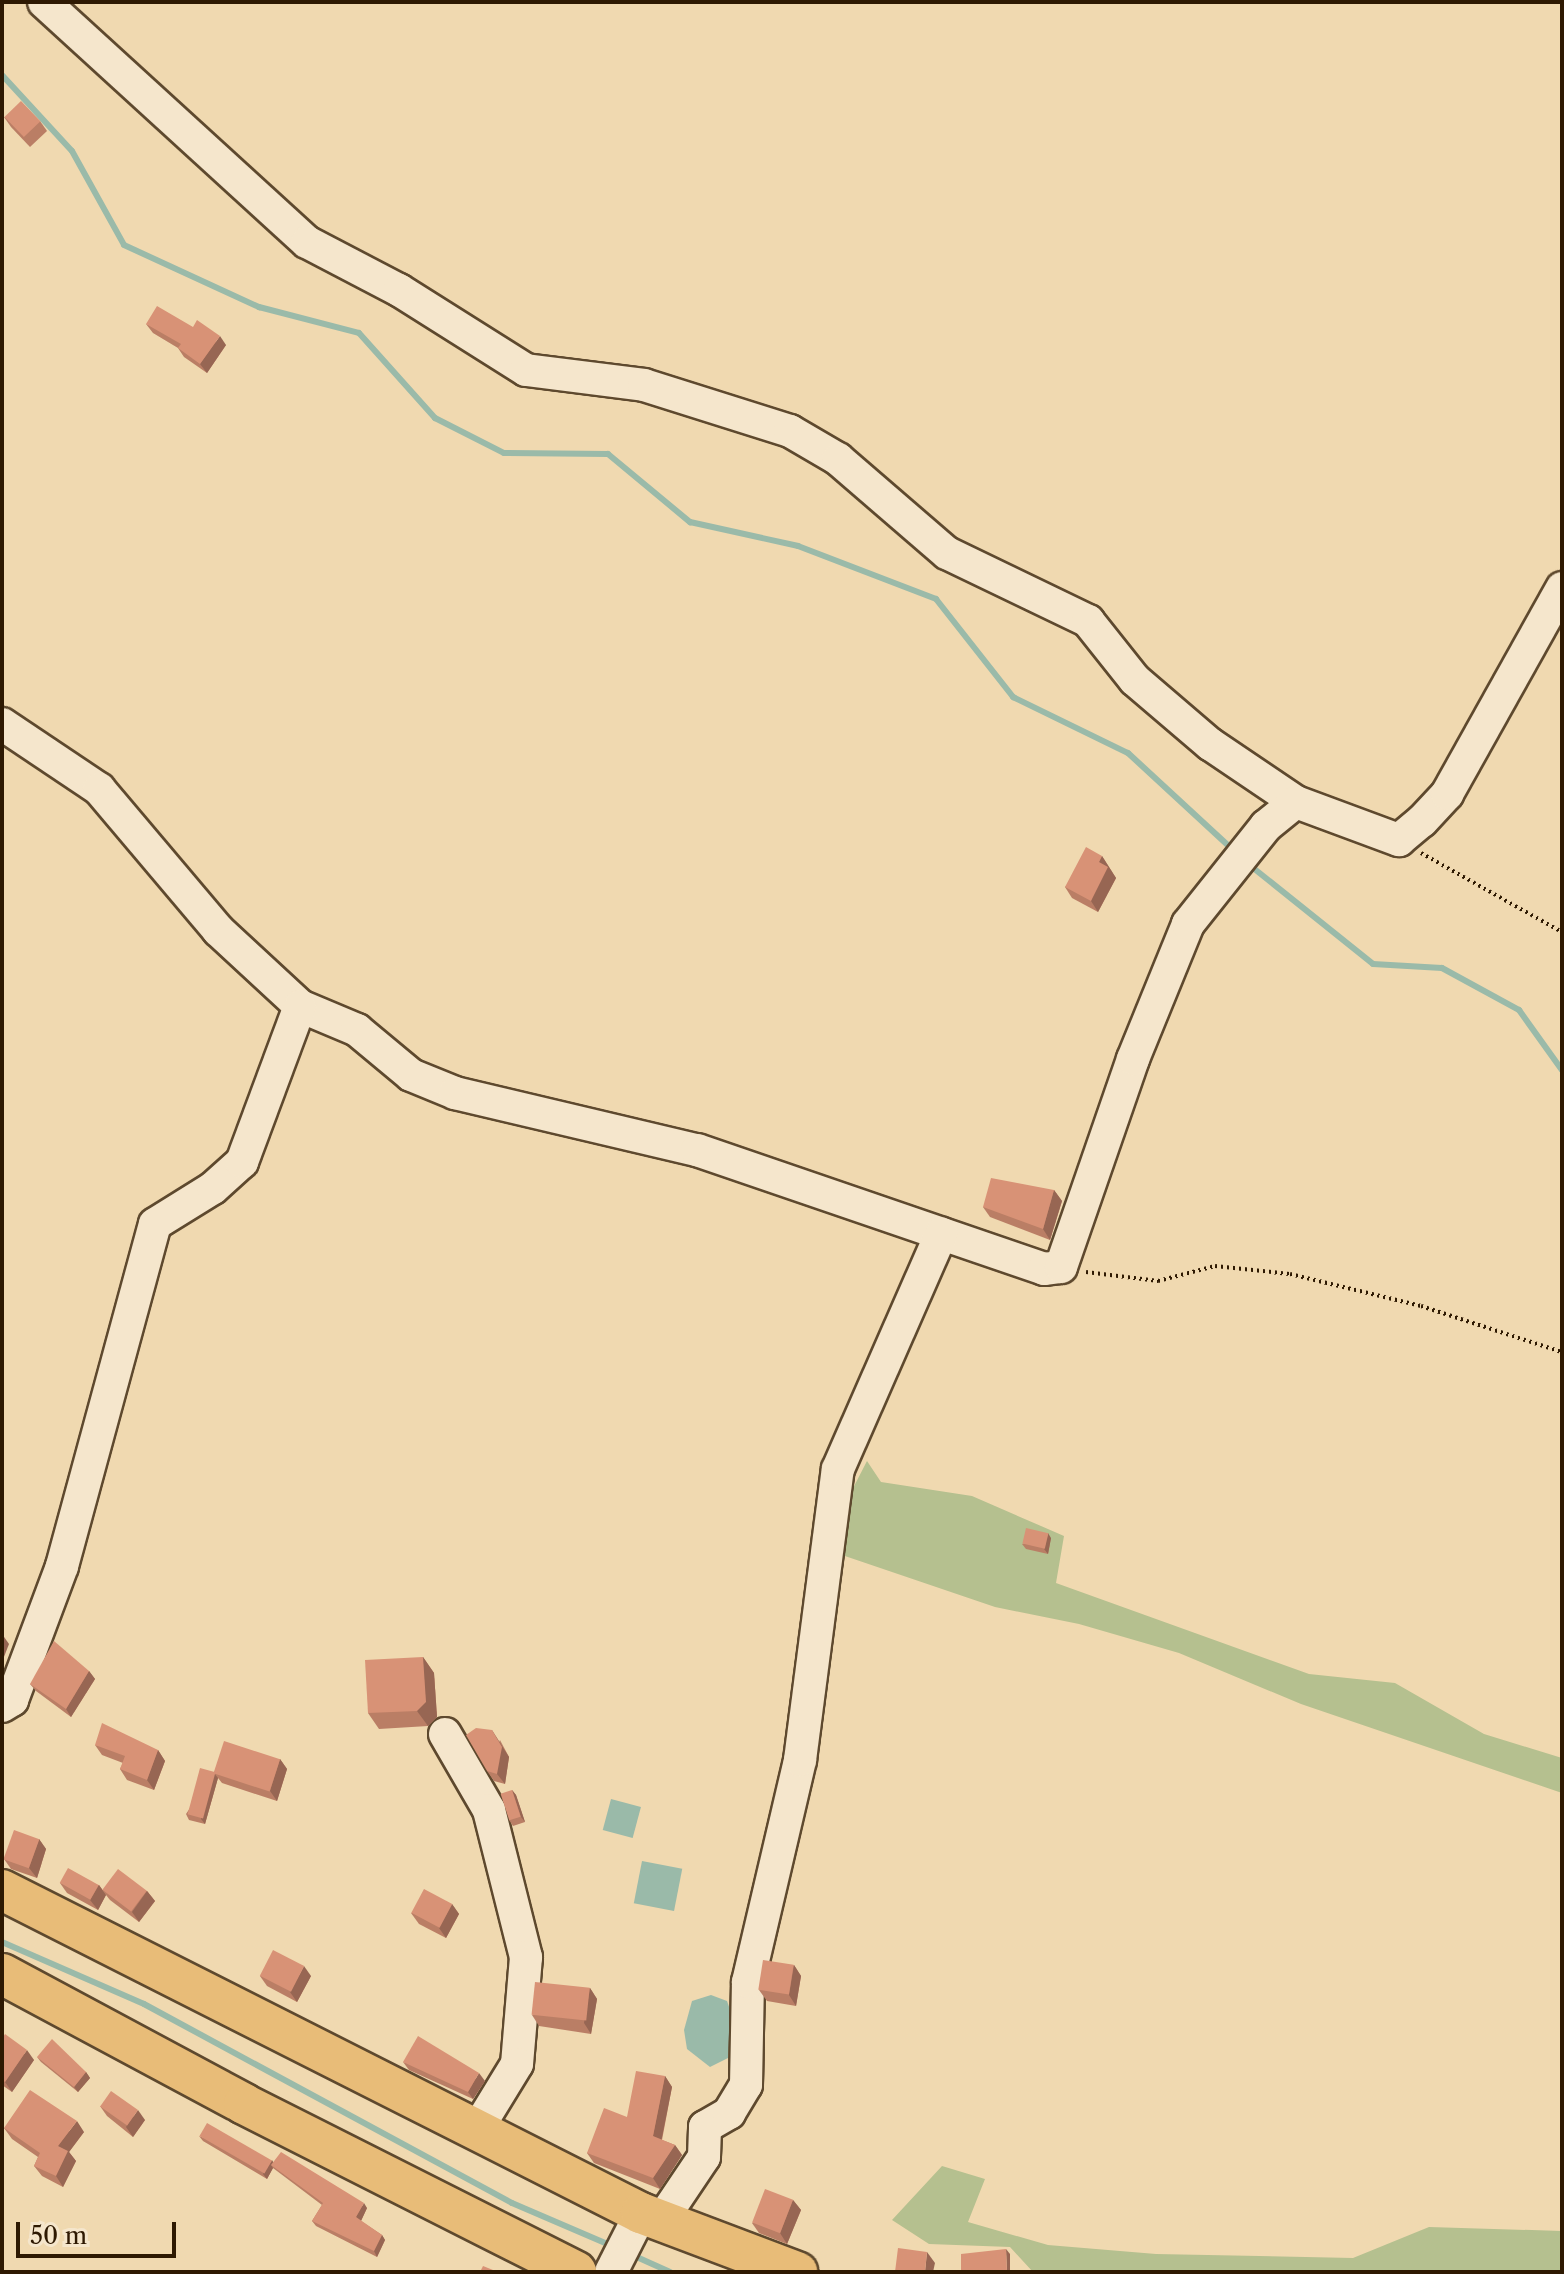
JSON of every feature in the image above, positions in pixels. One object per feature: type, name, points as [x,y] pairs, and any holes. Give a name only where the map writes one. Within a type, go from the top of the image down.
[{"type":"main road","points":[[2,1890],[651,2217],[797,2272]]},
{"type":"main road","points":[[2,1974],[244,2104],[576,2272]]},
{"type":"street","points":[[44,2],[307,242],[399,290],[526,370],[644,385],[790,431],[838,459],[947,553],[1088,621],[1135,680],[1210,744],[1296,802],[1399,840],[1447,794],[1562,588]]},
{"type":"street","points":[[2,724],[99,789],[218,930],[300,1006],[357,1030],[411,1075],[455,1093],[697,1150],[1044,1269],[1061,1267],[1149,1019],[1188,924],[1266,826],[1296,802]]},
{"type":"street","points":[[2,1706],[17,1688],[62,1566],[155,1224],[213,1188],[242,1162],[300,1006]]},
{"type":"street","points":[[611,2272],[651,2217],[704,2157],[705,2127],[729,2113],[746,2085],[748,1982],[800,1760],[838,1469],[941,1234]]},
{"type":"street","points":[[445,1734],[489,1810],[526,1957],[517,2064],[476,2131]]},
{"type":"path","points":[[1399,840],[1562,932]]},
{"type":"path","points":[[1044,1269],[1158,1281],[1215,1266],[1290,1274],[1421,1306],[1562,1352]]},
{"type":"green space","points":[[867,1461],[881,1482],[972,1496],[1064,1536],[1056,1583],[1309,1674],[1395,1683],[1484,1734],[1562,1758],[1562,1793],[1301,1704],[1179,1653],[1079,1624],[995,1607],[839,1554],[850,1494]]},
{"type":"green space","points":[[942,2166],[985,2179],[968,2222],[1048,2245],[1156,2254],[1353,2258],[1429,2227],[1562,2231],[1562,2272],[1033,2272],[1010,2247],[929,2244],[892,2220]]},
{"type":"shaded area","points":[[611,1799],[641,1807],[633,1838],[603,1830]]},
{"type":"shaded area","points":[[642,1861],[682,1869],[674,1911],[634,1903]]},
{"type":"shaded area","points":[[711,1995],[727,2001],[733,2018],[728,2058],[710,2067],[687,2049],[684,2030],[692,2001]]},
{"type":"building","points":[[21,101],[40,121],[24,137],[4,117]]},
{"type":"building","points":[[157,306],[193,327],[197,320],[220,336],[200,364],[178,348],[181,344],[146,324]]},
{"type":"building","points":[[1086,847],[1102,856],[1099,862],[1108,867],[1091,901],[1065,887]]},
{"type":"building","points":[[991,1178],[1054,1190],[1043,1229],[983,1207]]},
{"type":"building","points":[[1026,1528],[1048,1533],[1045,1549],[1022,1544]]},
{"type":"building","points":[[54,1641],[89,1671],[66,1709],[30,1684]]},
{"type":"building","points":[[423,1657],[426,1702],[417,1711],[368,1713],[365,1660]]},
{"type":"building","points":[[102,1723],[158,1750],[147,1780],[120,1769],[125,1756],[95,1745]]},
{"type":"building","points":[[476,1728],[492,1730],[502,1747],[497,1774],[487,1771],[466,1735]]},
{"type":"building","points":[[224,1741],[280,1759],[270,1792],[213,1773]]},
{"type":"building","points":[[200,1768],[215,1772],[203,1819],[188,1814]]},
{"type":"building","points":[[512,1790],[521,1817],[509,1820],[501,1794]]},
{"type":"building","points":[[14,1830],[39,1839],[29,1868],[3,1859]]},
{"type":"building","points":[[68,1868],[99,1885],[90,1900],[60,1883]]},
{"type":"building","points":[[118,1869],[147,1891],[131,1911],[102,1890]]},
{"type":"building","points":[[424,1889],[452,1904],[440,1928],[411,1913]]},
{"type":"building","points":[[273,1950],[304,1966],[291,1992],[260,1976]]},
{"type":"building","points":[[763,1960],[794,1965],[789,1994],[758,1990]]},
{"type":"building","points":[[535,1982],[590,1988],[586,2021],[532,2015]]},
{"type":"building","points":[[5,2034],[27,2050],[5,2082],[2,2080],[2,2039]]},
{"type":"building","points":[[418,2036],[479,2073],[468,2092],[403,2062]]},
{"type":"building","points":[[52,2039],[86,2072],[74,2087],[37,2057]]},
{"type":"building","points":[[636,2071],[665,2076],[653,2136],[675,2145],[653,2178],[587,2153],[604,2108],[627,2117]]},
{"type":"building","points":[[30,2090],[77,2121],[58,2146],[68,2151],[56,2176],[34,2166],[40,2153],[4,2128]]},
{"type":"building","points":[[111,2091],[138,2110],[127,2125],[100,2107]]},
{"type":"building","points":[[207,2123],[272,2160],[264,2173],[200,2136]]},
{"type":"building","points":[[281,2152],[364,2203],[356,2217],[382,2235],[374,2251],[312,2221],[323,2203],[271,2165]]},
{"type":"building","points":[[765,2189],[793,2200],[780,2233],[752,2223]]},
{"type":"building","points":[[898,2248],[927,2252],[925,2272],[895,2272]]},
{"type":"building","points":[[1006,2249],[1007,2272],[961,2272],[961,2254]]},
{"type":"building","points":[[483,2266],[498,2272],[480,2272]]},
{"type":"waterway","points":[[2,75],[72,151],[124,245],[259,307],[359,333],[435,418],[504,453],[608,454],[690,522],[798,546],[936,599],[1013,697],[1128,753],[1233,850]]},
{"type":"waterway","points":[[1247,863],[1373,964],[1442,968],[1519,1010],[1562,1070]]},
{"type":"waterway","points":[[2,1942],[144,2004],[512,2203],[612,2246]]},
{"type":"waterway","points":[[630,2254],[670,2272]]}]
